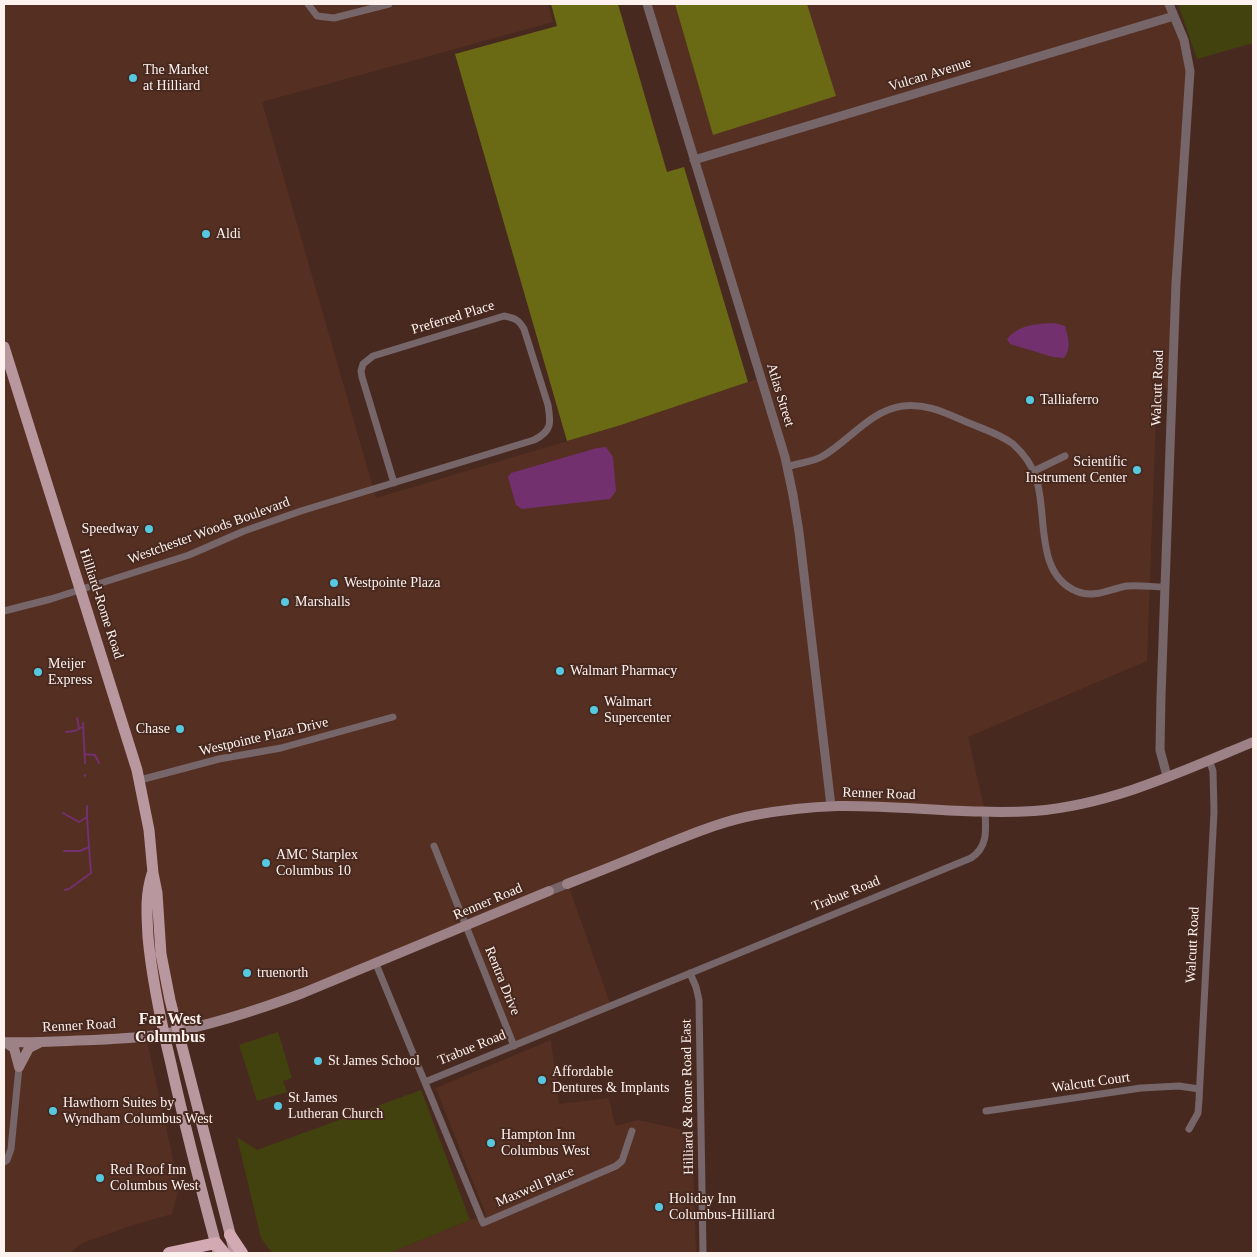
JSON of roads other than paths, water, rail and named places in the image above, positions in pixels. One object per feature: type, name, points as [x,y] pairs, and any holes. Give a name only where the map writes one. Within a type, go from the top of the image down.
[{"type":"highway","points":[[230,1234],[242,1253]]},
{"type":"highway","points":[[169,1253],[219,1250]]},
{"type":"main road","name":"Hilliard-Rome Road","points":[[4,347],[130,743],[140,780],[149,830],[152,873],[157,893],[161,954],[178,1030],[235,1253]]},
{"type":"main road","points":[[985,812],[1035,810],[1073,805],[1124,792],[1253,742]]},
{"type":"main road","name":"Renner Road","points":[[568,884],[732,820],[792,809],[832,806],[985,812]]},
{"type":"main road","name":"Hilliard-Rome Road","points":[[152,873],[147,889],[150,963],[164,1034],[200,1187],[219,1250]]},
{"type":"main road","name":"Renner Road","points":[[4,1042],[107,1039],[164,1034],[279,1002],[376,964],[549,891]]},
{"type":"main road","points":[[4,1042],[14,1048],[19,1067]]},
{"type":"main road","points":[[19,1067],[29,1048],[39,1042]]},
{"type":"street","points":[[308,4],[317,16],[334,18],[389,4]]},
{"type":"street","name":"Atlas Street","points":[[647,4],[787,467],[799,532],[832,806]]},
{"type":"street","name":"Walcutt Road","points":[[1167,776],[1160,750],[1165,587],[1176,283],[1190,71],[1186,46],[1169,4]]},
{"type":"street","name":"Vulcan Avenue","points":[[694,160],[1174,16]]},
{"type":"street","name":"Preferred Place","points":[[504,316],[515,318],[524,329],[548,405],[549,428],[544,435],[534,440],[394,483],[362,377],[363,364],[373,356],[436,336],[504,316]]},
{"type":"street","points":[[787,467],[823,456],[887,410],[902,406],[933,408],[997,434],[1012,444],[1028,461],[1039,486],[1049,559],[1054,573],[1063,583],[1076,591],[1093,594],[1128,586],[1165,587]]},
{"type":"street","points":[[1034,471],[1065,456]]},
{"type":"street","name":"Westchester Woods Boulevard","points":[[4,611],[80,590],[189,555],[257,526],[394,483]]},
{"type":"street","name":"Westpointe Plaza Drive","points":[[140,780],[219,759],[281,748],[393,717]]},
{"type":"street","name":"Walcutt Road","points":[[1189,1129],[1198,1113],[1200,1089],[1214,812],[1213,771],[1210,760]]},
{"type":"street","name":"Trabue Road","points":[[425,1082],[971,858],[978,854],[985,842],[985,812]]},
{"type":"street","points":[[434,846],[466,926]]},
{"type":"street","name":"Renner Road","points":[[549,891],[568,884]]},
{"type":"street","name":"Rentra Drive","points":[[466,926],[514,1046]]},
{"type":"street","points":[[376,964],[425,1082]]},
{"type":"street","name":"Hilliard & Rome Road East","points":[[690,973],[700,1000],[703,1253]]},
{"type":"street","points":[[4,1162],[7,1160],[11,1149],[19,1067]]},
{"type":"street","name":"Maxwell Place","points":[[425,1082],[483,1223],[616,1166],[622,1161],[632,1131]]},
{"type":"street","name":"Walcutt Court","points":[[986,1110],[1141,1088],[1179,1086],[1200,1089]]},
{"type":"waterway","points":[[77,718],[79,728]]},
{"type":"waterway","points":[[83,723],[85,763]]},
{"type":"waterway","points":[[66,732],[75,731],[82,727]]},
{"type":"waterway","points":[[84,754],[95,755],[99,763]]},
{"type":"waterway","points":[[63,813],[79,822],[87,817],[87,806]]},
{"type":"waterway","points":[[64,851],[80,851],[89,847],[87,817]]},
{"type":"waterway","points":[[65,890],[91,873],[89,847]]},
{"type":"place","name":"The Market at Hilliard","points":[[133,78]]},
{"type":"place","name":"Aldi","points":[[206,234]]},
{"type":"place","name":"Talliaferro","points":[[1030,400]]},
{"type":"place","name":"Scientific Instrument Center","points":[[1137,470]]},
{"type":"place","name":"Speedway","points":[[149,529]]},
{"type":"place","name":"Westpointe Plaza","points":[[334,583]]},
{"type":"place","name":"Marshalls","points":[[285,602]]},
{"type":"place","name":"Walmart Pharmacy","points":[[560,671]]},
{"type":"place","name":"Meijer Express","points":[[38,672]]},
{"type":"place","name":"Walmart Supercenter","points":[[594,710]]},
{"type":"place","name":"Chase","points":[[180,729]]},
{"type":"place","name":"AMC Starplex Columbus 10","points":[[266,863]]},
{"type":"place","name":"truenorth","points":[[247,973]]},
{"type":"place","name":"St James School","points":[[318,1061]]},
{"type":"place","name":"Affordable Dentures & Implants","points":[[542,1080]]},
{"type":"place","name":"St James Lutheran Church","points":[[278,1106]]},
{"type":"place","name":"Hawthorn Suites by Wyndham Columbus West","points":[[53,1111]]},
{"type":"place","name":"Hampton Inn Columbus West","points":[[491,1143]]},
{"type":"place","name":"Red Roof Inn Columbus West","points":[[100,1178]]},
{"type":"place","name":"Holiday Inn Columbus-Hilliard","points":[[659,1207]]},
{"type":"district","name":"Far West Columbus","points":[[170,1029]]}]
